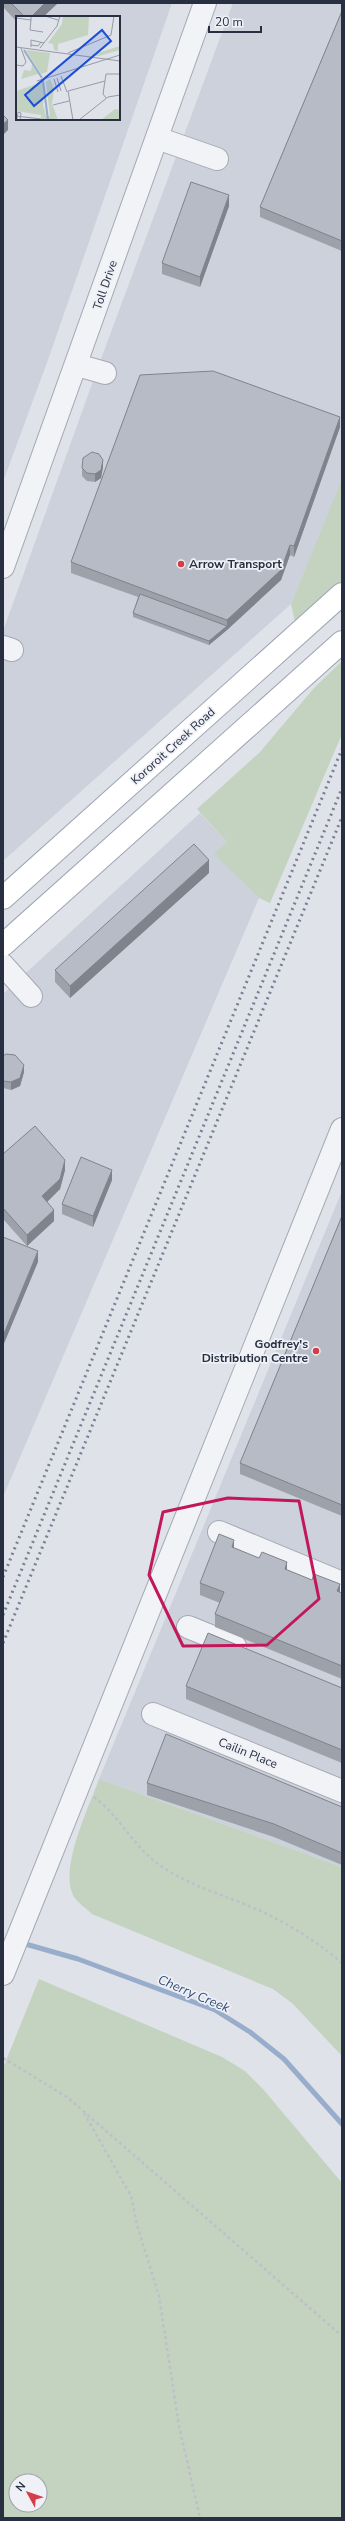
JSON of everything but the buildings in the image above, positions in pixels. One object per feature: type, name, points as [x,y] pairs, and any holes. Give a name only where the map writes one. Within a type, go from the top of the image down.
[{"type":"main road","name":"Kororoit Creek Road","points":[[3,898],[342,594]]},
{"type":"main road","points":[[3,945],[342,642]]},
{"type":"street","name":"Toll Drive","points":[[3,567],[77,365],[205,3]]},
{"type":"street","points":[[157,138],[218,159]]},
{"type":"street","points":[[77,365],[105,373]]},
{"type":"street","points":[[3,965],[31,996]]},
{"type":"street","points":[[3,1974],[342,1129]]},
{"type":"street","points":[[219,1532],[342,1583]]},
{"type":"street","points":[[188,1627],[254,1654]]},
{"type":"street","name":"Cailin Place","points":[[153,1714],[342,1792]]},
{"type":"path","points":[[79,1786],[105,1806],[140,1848],[161,1867],[215,1893],[268,1915],[319,1944],[342,1963]]},
{"type":"path","points":[[3,2058],[67,2097],[342,2336]]},
{"type":"path","points":[[82,2110],[131,2196],[137,2225],[159,2296],[179,2426],[200,2518]]},
{"type":"highlighted area","points":[[228,1498],[299,1501],[319,1599],[267,1645],[183,1646],[149,1575],[163,1512]]},
{"type":"shaded area","points":[[3,3],[172,3],[49,357],[3,482]]},
{"type":"shaded area","points":[[233,3],[342,3],[342,482],[291,604],[3,861],[3,631],[101,359]]},
{"type":"shaded area","points":[[200,813],[227,842],[215,854],[259,898],[3,1497],[3,994]]},
{"type":"shaded area","points":[[342,1191],[342,1867],[99,1779]]},
{"type":"green space","points":[[342,479],[342,584],[296,626],[291,604]]},
{"type":"green space","points":[[342,661],[342,734],[270,903],[259,898],[214,854],[227,842],[197,809],[260,752],[314,688]]},
{"type":"green space","points":[[99,1779],[342,1867],[342,2056],[292,2003],[273,1989],[92,1914],[80,1904],[74,1897],[70,1885],[72,1855],[82,1822]]},
{"type":"green space","points":[[39,1979],[222,2057],[245,2071],[263,2089],[342,2183],[342,2518],[3,2518],[3,2068]]},
{"type":"waterway","name":"Cherry Creek","points":[[22,1943],[78,1959],[215,2010],[250,2032],[284,2059],[342,2124]]},
{"type":"railway","points":[[3,1577],[342,749]]},
{"type":"railway","points":[[3,1615],[342,788]]},
{"type":"railway","points":[[3,1643],[342,817]]},
{"type":"place","name":"Arrow Transport","points":[[181,564]]},
{"type":"place","name":"Godfrey's Distribution Centre","points":[[316,1351]]}]
